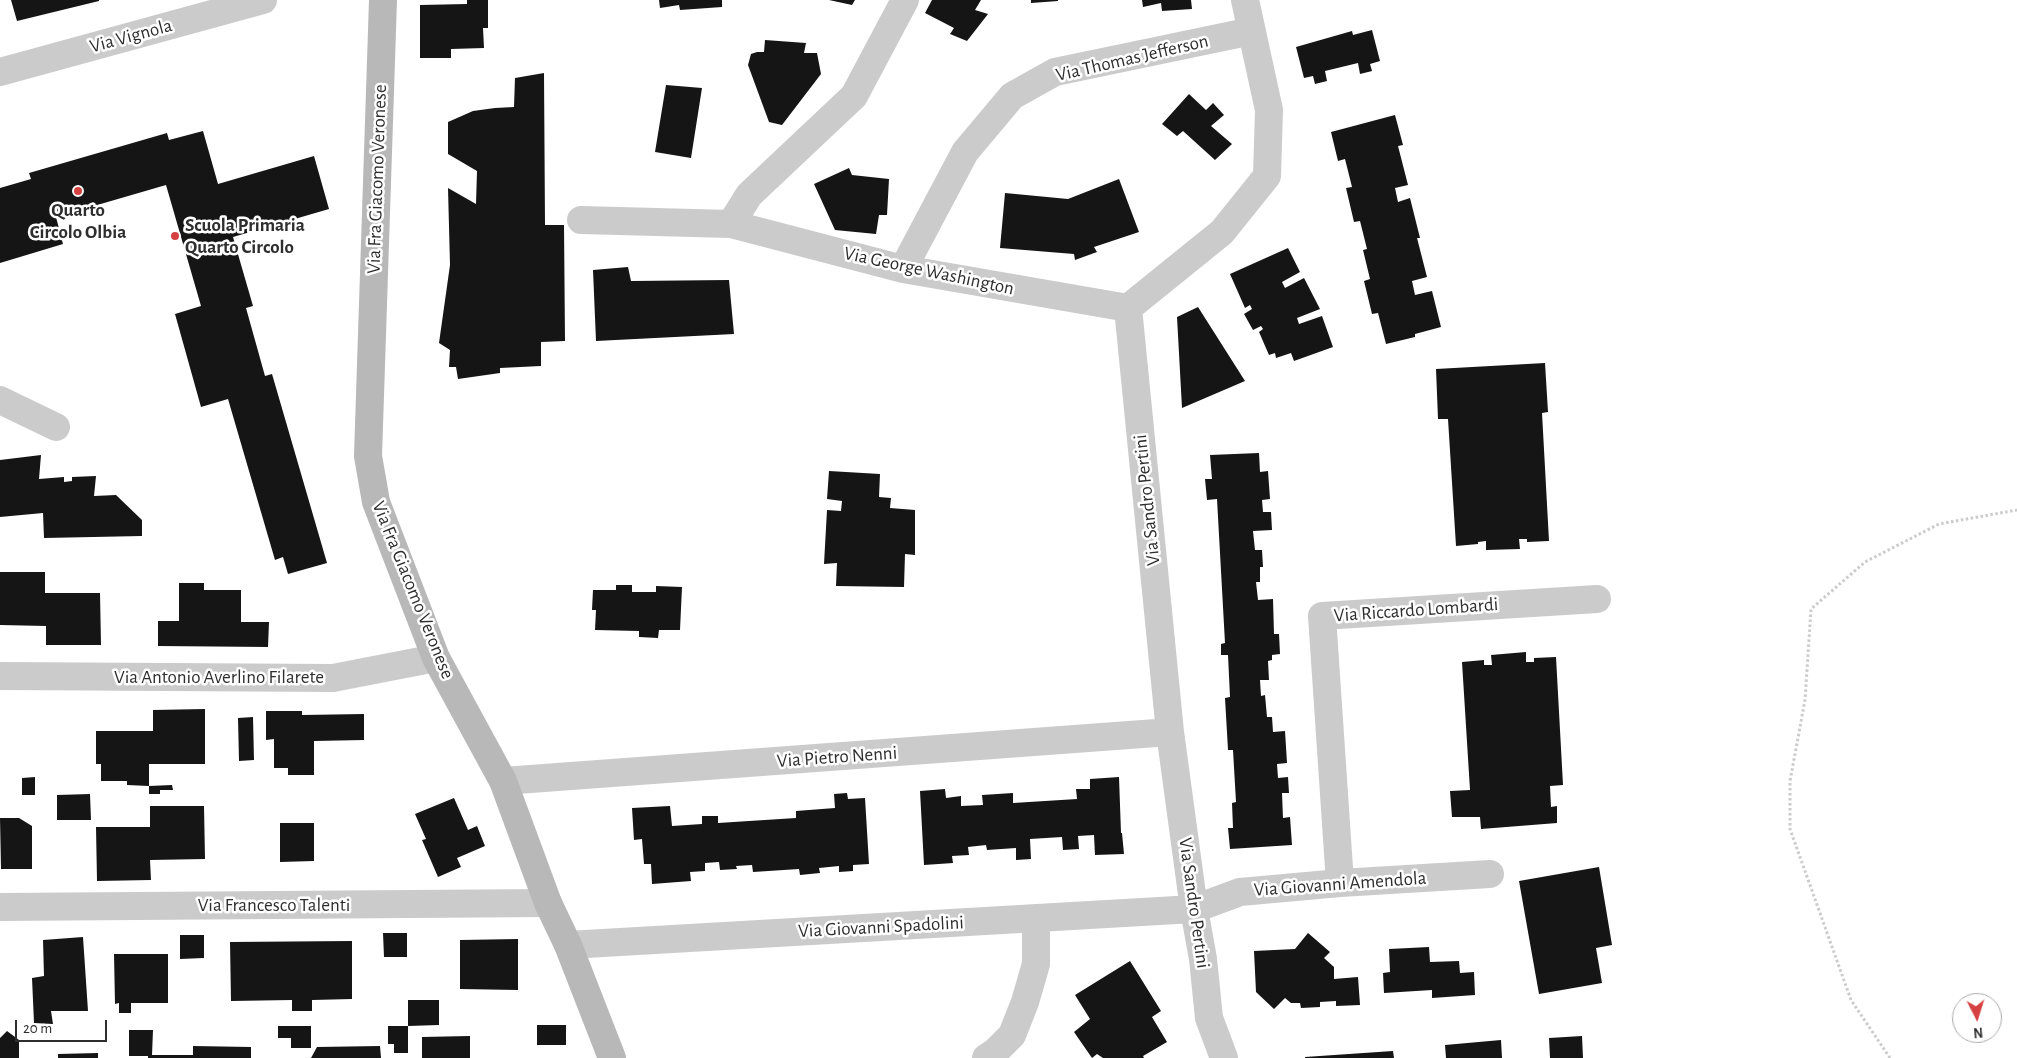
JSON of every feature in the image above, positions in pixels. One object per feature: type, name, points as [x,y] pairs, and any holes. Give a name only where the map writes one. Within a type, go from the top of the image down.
[{"type":"street","name":"Via Vignola","points":[[0,72],[263,0]]},
{"type":"street","name":"Via Fra Giacomo Veronese","points":[[383,0],[368,456],[376,502],[436,658],[503,782],[548,904],[568,945],[612,1058]]},
{"type":"street","points":[[731,224],[749,195],[854,96],[905,0]]},
{"type":"street","points":[[1128,308],[1222,232],[1266,176],[1270,110],[1245,0]]},
{"type":"street","name":"Via Thomas Jefferson","points":[[903,269],[965,152],[1012,96],[1056,72],[1252,31]]},
{"type":"street","name":"Via George Washington","points":[[581,220],[731,224],[903,269],[1128,308]]},
{"type":"street","name":"Via Sandro Pertini","points":[[1128,308],[1170,732],[1194,909],[1203,959],[1209,1018],[1224,1058]]},
{"type":"street","points":[[0,400],[56,427]]},
{"type":"street","name":"Via Riccardo Lombardi","points":[[1340,883],[1322,616],[1597,599]]},
{"type":"street","name":"Via Antonio Averlino Filarete","points":[[0,676],[333,678],[436,658]]},
{"type":"street","name":"Via Pietro Nenni","points":[[503,782],[1170,732]]},
{"type":"street","name":"Via Giovanni Amendola","points":[[1194,909],[1240,892],[1340,883],[1490,874]]},
{"type":"street","name":"Via Francesco Talenti","points":[[0,907],[548,904]]},
{"type":"street","name":"Via Giovanni Spadolini","points":[[568,945],[1194,909]]},
{"type":"street","points":[[986,1058],[1012,1036],[1025,1002],[1036,964],[1036,918]]},
{"type":"path","points":[[1890,1058],[1852,1000],[1790,828],[1790,781],[1805,700],[1810,609],[1865,562],[1939,524],[2017,510]]},
{"type":"building","points":[[11,0],[99,0],[99,1],[17,21]]},
{"type":"building","points":[[467,0],[488,0],[488,28],[483,28],[484,48],[451,49],[451,58],[420,58],[420,5],[467,4]]},
{"type":"building","points":[[659,0],[722,0],[722,7],[680,10],[679,5],[660,8]]},
{"type":"building","points":[[829,0],[855,0],[852,5]]},
{"type":"building","points":[[932,0],[981,0],[975,10],[988,14],[967,41],[950,34],[954,28],[925,13]]},
{"type":"building","points":[[1031,0],[1058,0],[1058,1],[1031,3]]},
{"type":"building","points":[[1142,0],[1191,0],[1192,9],[1162,11],[1161,3],[1143,7]]},
{"type":"building","points":[[1372,30],[1380,61],[1370,64],[1372,71],[1360,74],[1358,63],[1325,71],[1327,81],[1315,84],[1313,76],[1304,78],[1296,47],[1352,31],[1353,35]]},
{"type":"building","points":[[765,40],[806,43],[804,53],[817,53],[821,74],[782,125],[769,122],[748,65],[751,54],[764,52]]},
{"type":"building","points":[[544,73],[545,225],[564,225],[565,341],[541,342],[541,366],[500,368],[500,373],[458,379],[456,367],[449,367],[450,350],[439,343],[450,265],[448,188],[476,204],[477,171],[448,154],[448,122],[473,111],[514,107],[515,78]]},
{"type":"building","points":[[666,85],[702,88],[691,158],[655,152]]},
{"type":"building","points":[[1189,94],[1206,110],[1213,103],[1224,115],[1211,126],[1232,144],[1215,160],[1183,131],[1177,136],[1162,124]]},
{"type":"building","points":[[1395,115],[1403,145],[1398,146],[1408,185],[1395,188],[1398,202],[1410,198],[1420,238],[1417,238],[1427,277],[1412,281],[1415,295],[1432,291],[1441,327],[1415,334],[1415,337],[1386,344],[1378,313],[1372,314],[1364,281],[1370,279],[1363,250],[1367,249],[1360,221],[1354,222],[1346,188],[1352,187],[1345,159],[1338,161],[1331,132]]},
{"type":"building","points":[[203,131],[218,184],[314,156],[329,209],[233,237],[253,306],[246,308],[265,376],[272,374],[327,563],[288,574],[283,557],[275,560],[228,399],[201,407],[175,314],[201,306],[166,185],[56,217],[63,244],[0,263],[0,188],[31,179],[29,173],[167,133],[169,140]]},
{"type":"building","points":[[849,168],[852,175],[889,179],[887,215],[879,215],[876,234],[835,230],[814,184]]},
{"type":"building","points":[[1119,179],[1139,232],[1094,247],[1097,252],[1075,260],[1074,254],[1000,248],[1005,193],[1068,199]]},
{"type":"building","points":[[1288,248],[1300,272],[1282,282],[1285,288],[1304,278],[1320,309],[1297,318],[1299,324],[1322,316],[1333,347],[1294,361],[1291,353],[1276,358],[1275,353],[1269,355],[1259,332],[1263,329],[1261,326],[1253,330],[1244,314],[1252,309],[1250,305],[1245,308],[1230,274]]},
{"type":"building","points":[[628,267],[631,281],[729,280],[734,334],[596,341],[593,270]]},
{"type":"building","points":[[1198,307],[1245,381],[1182,408],[1177,317]]},
{"type":"building","points":[[1545,363],[1548,412],[1542,413],[1549,541],[1527,542],[1527,539],[1519,539],[1520,549],[1486,550],[1486,541],[1478,542],[1478,544],[1456,546],[1448,419],[1438,419],[1436,369]]},
{"type":"building","points":[[1259,453],[1260,472],[1268,471],[1270,499],[1262,500],[1263,512],[1271,512],[1272,530],[1253,531],[1255,550],[1262,550],[1263,567],[1260,567],[1260,582],[1256,582],[1258,600],[1273,599],[1274,634],[1279,634],[1280,654],[1272,655],[1272,660],[1268,661],[1269,680],[1260,680],[1261,696],[1265,695],[1267,717],[1272,717],[1273,732],[1285,731],[1287,763],[1277,764],[1278,778],[1288,777],[1289,793],[1282,793],[1283,818],[1290,817],[1292,845],[1230,849],[1228,828],[1233,828],[1232,803],[1236,802],[1233,750],[1228,750],[1225,698],[1230,697],[1228,655],[1221,655],[1221,644],[1225,643],[1217,499],[1207,500],[1205,479],[1212,479],[1210,455]]},
{"type":"building","points":[[41,455],[39,479],[64,477],[64,482],[72,481],[72,477],[96,476],[94,496],[116,495],[142,520],[142,536],[44,538],[43,513],[0,517],[0,460]]},
{"type":"building","points":[[829,471],[880,474],[879,497],[891,498],[890,508],[915,510],[915,555],[905,554],[904,587],[836,586],[837,563],[824,564],[827,510],[841,511],[842,501],[827,499]]},
{"type":"building","points":[[0,572],[45,572],[45,593],[100,593],[101,645],[46,645],[46,626],[0,625]]},
{"type":"building","points":[[179,583],[204,583],[204,590],[241,590],[241,622],[269,622],[268,647],[158,646],[158,621],[179,621]]},
{"type":"building","points":[[616,585],[632,585],[632,592],[656,592],[656,586],[682,587],[680,630],[659,630],[658,638],[639,637],[639,631],[595,630],[596,610],[592,610],[593,590],[616,590]]},
{"type":"building","points":[[1526,652],[1526,662],[1534,662],[1534,658],[1556,657],[1563,785],[1550,786],[1551,807],[1557,806],[1557,823],[1481,829],[1480,817],[1452,817],[1450,791],[1470,790],[1462,662],[1484,660],[1484,665],[1492,665],[1491,655]]},
{"type":"building","points":[[205,709],[205,764],[149,764],[149,786],[127,785],[127,781],[101,781],[101,764],[96,764],[96,731],[153,731],[153,710]]},
{"type":"building","points":[[266,711],[302,711],[302,715],[364,714],[364,740],[314,741],[314,775],[288,775],[288,768],[274,768],[274,739],[266,740]]},
{"type":"building","points":[[253,717],[254,760],[239,761],[238,718]]},
{"type":"building","points":[[35,777],[35,795],[22,795],[22,778]]},
{"type":"building","points":[[1119,777],[1121,833],[1124,854],[1095,855],[1094,835],[1078,836],[1079,849],[1063,850],[1062,837],[1030,839],[1031,859],[1016,860],[1016,848],[987,850],[986,845],[968,847],[969,855],[952,856],[953,863],[924,865],[920,791],[945,789],[946,798],[961,796],[961,806],[983,805],[982,795],[1013,793],[1013,803],[1077,799],[1076,789],[1090,789],[1090,779]]},
{"type":"building","points":[[172,785],[173,790],[160,790],[160,794],[149,794],[149,786]]},
{"type":"building","points":[[847,793],[848,799],[865,798],[869,864],[853,865],[853,871],[839,872],[839,866],[819,868],[820,873],[800,875],[799,869],[753,872],[752,865],[736,866],[737,869],[720,870],[719,862],[705,863],[705,871],[690,872],[691,881],[652,884],[651,864],[644,864],[642,839],[634,840],[632,808],[670,806],[672,826],[702,824],[702,816],[718,816],[718,823],[796,818],[796,811],[835,808],[834,794]]},
{"type":"building","points":[[90,794],[91,820],[57,820],[57,795]]},
{"type":"building","points":[[454,798],[468,830],[477,826],[485,846],[457,858],[461,867],[438,877],[422,840],[426,839],[415,814]]},
{"type":"building","points":[[150,806],[204,806],[205,859],[150,860],[151,880],[97,881],[96,827],[150,827]]},
{"type":"building","points":[[0,818],[19,818],[32,826],[32,869],[1,869]]},
{"type":"building","points":[[280,823],[314,823],[314,861],[280,862]]},
{"type":"building","points":[[1599,867],[1612,945],[1596,948],[1602,983],[1539,994],[1519,881]]},
{"type":"building","points":[[383,933],[407,933],[407,957],[384,957]]},
{"type":"building","points":[[1308,933],[1330,952],[1324,958],[1334,967],[1334,979],[1358,977],[1360,1005],[1336,1006],[1336,1001],[1320,1002],[1320,1007],[1301,1008],[1300,1003],[1291,1003],[1285,998],[1274,1009],[1256,992],[1254,951],[1295,949]]},
{"type":"building","points":[[180,935],[204,935],[204,958],[180,959]]},
{"type":"building","points":[[83,937],[88,1011],[51,1011],[53,1024],[34,1023],[32,978],[44,976],[43,940]]},
{"type":"building","points":[[518,939],[518,990],[460,989],[460,940]]},
{"type":"building","points":[[352,941],[352,999],[312,1000],[312,1011],[292,1011],[292,1000],[231,1001],[230,942]]},
{"type":"building","points":[[1429,947],[1430,962],[1459,961],[1460,973],[1474,972],[1475,995],[1432,998],[1432,990],[1384,993],[1383,973],[1390,972],[1389,949]]},
{"type":"building","points":[[114,954],[168,954],[168,1003],[131,1003],[131,1013],[119,1013],[119,1003],[115,1004]]},
{"type":"building","points":[[1130,961],[1161,1011],[1152,1017],[1167,1042],[1143,1056],[1144,1058],[1103,1058],[1097,1054],[1092,1058],[1074,1032],[1090,1019],[1075,995]]},
{"type":"building","points":[[408,1000],[439,1000],[439,1025],[408,1026]]},
{"type":"building","points":[[537,1025],[566,1025],[566,1045],[537,1045]]},
{"type":"building","points":[[278,1026],[311,1026],[311,1048],[291,1048],[291,1038],[278,1038]]},
{"type":"building","points":[[388,1026],[408,1026],[408,1053],[394,1053],[394,1044],[388,1044]]},
{"type":"building","points":[[129,1030],[153,1030],[152,1055],[193,1055],[193,1046],[251,1047],[251,1058],[148,1058],[148,1056],[129,1056]]},
{"type":"building","points":[[7,1031],[19,1040],[19,1058],[0,1058],[0,1038]]},
{"type":"building","points":[[470,1036],[470,1058],[422,1058],[422,1037]]},
{"type":"building","points":[[1582,1036],[1583,1058],[1550,1058],[1549,1038]]},
{"type":"building","points":[[1501,1040],[1502,1058],[1446,1058],[1445,1045]]},
{"type":"building","points":[[380,1046],[381,1058],[311,1058],[317,1047]]},
{"type":"building","points":[[1393,1051],[1394,1058],[1305,1058],[1305,1057]]},
{"type":"building","points":[[98,1053],[98,1058],[58,1058],[58,1054]]},
{"type":"place","name":"Quarto Circolo Olbia","points":[[78,191]]},
{"type":"place","name":"Scuola Primaria Quarto Circolo","points":[[175,236]]}]
